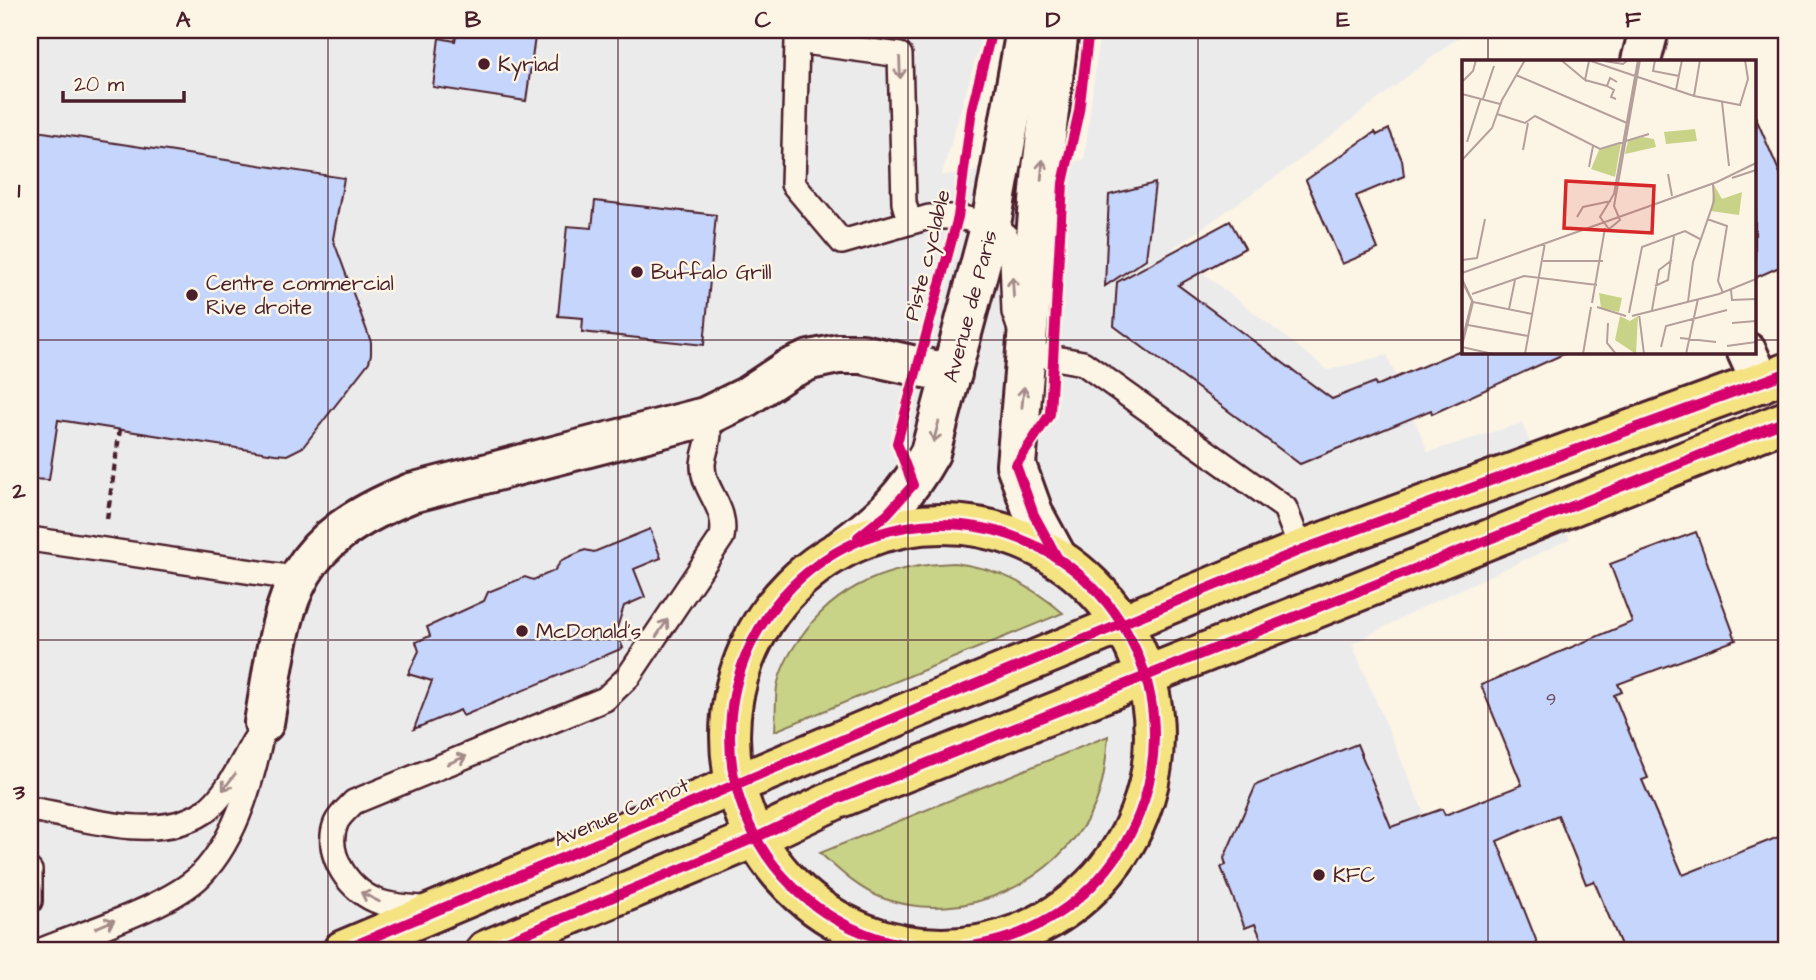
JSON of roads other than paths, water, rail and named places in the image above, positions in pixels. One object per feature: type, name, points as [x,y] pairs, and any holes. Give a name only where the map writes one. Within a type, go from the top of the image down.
[{"type":"main road","name":"Avenue de Paris","points":[[844,547],[887,514],[913,485],[930,453],[991,224],[1026,30]]},
{"type":"main road","points":[[1058,559],[1034,515],[1016,465],[1028,353],[1042,168],[1059,30]]},
{"type":"main road","points":[[1641,60],[1649,30]]},
{"type":"main road","points":[[264,723],[279,634],[295,583],[314,554],[340,529],[370,510],[411,493],[705,417],[746,397],[787,370],[810,360],[838,354],[862,354],[952,374]]},
{"type":"main road","name":"Avenue Carnot","points":[[343,950],[1301,550],[1765,369]]},
{"type":"main road","points":[[485,950],[755,838],[905,772],[1786,421]]},
{"type":"main road","points":[[953,524],[1008,535],[1058,559],[1095,589],[1123,626],[1146,677],[1153,712],[1154,749],[1149,784],[1137,819],[1120,851],[1098,879],[1071,904],[1041,923],[1007,938],[970,948],[931,947],[859,939],[796,890],[774,866],[755,838],[735,785],[730,750],[730,715],[737,680],[749,648],[766,617],[788,589],[814,566],[844,547],[897,528],[953,524]]},
{"type":"lane","points":[[909,221],[904,203],[900,55],[797,41],[793,184],[842,242],[909,221],[952,217],[991,224],[1006,236],[1012,258],[1014,312],[1028,353],[1083,363],[1285,508],[1301,550]]},
{"type":"lane","points":[[436,911],[380,902],[358,890],[341,870],[332,843],[336,823],[354,802],[605,699],[628,677],[722,537],[724,515],[706,478],[703,465],[712,434],[705,417]]},
{"type":"lane","points":[[30,539],[280,576],[295,583]]},
{"type":"lane","points":[[30,809],[127,825],[159,827],[184,822],[206,811],[233,778],[264,723]]},
{"type":"lane","points":[[42,950],[172,896],[201,875],[217,854],[252,783],[264,723]]},
{"type":"lane","points":[[30,871],[30,901]]},
{"type":"place","name":"Kyriad","points":[[484,64]]},
{"type":"place","name":"Buffalo Grill","points":[[637,272]]},
{"type":"place","name":"Centre commercial Rive droite","points":[[192,295]]},
{"type":"place","name":"McDonald's","points":[[522,631]]},
{"type":"place","name":"KFC","points":[[1319,875]]}]
